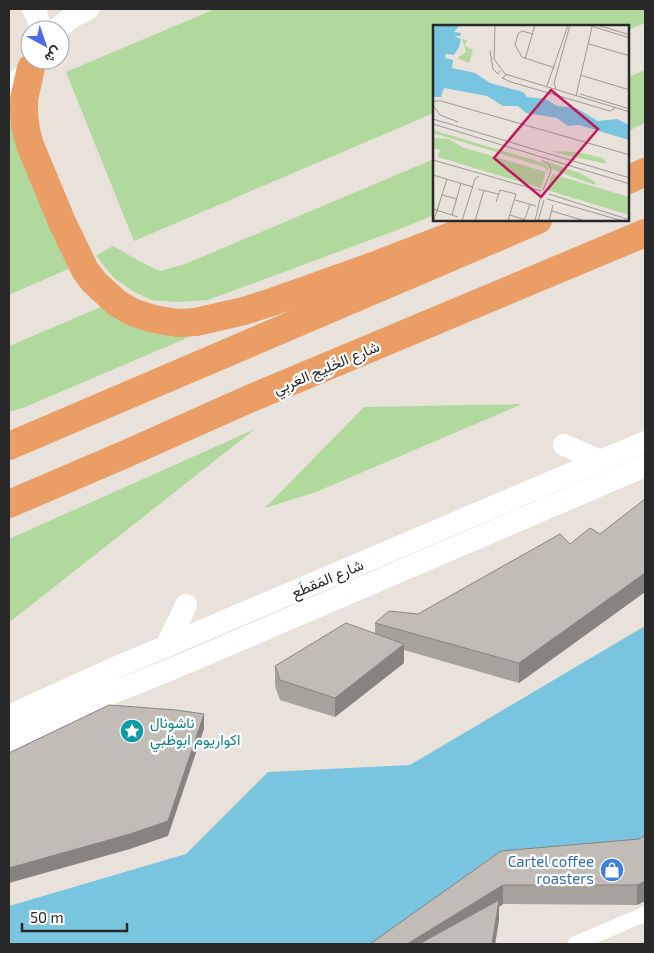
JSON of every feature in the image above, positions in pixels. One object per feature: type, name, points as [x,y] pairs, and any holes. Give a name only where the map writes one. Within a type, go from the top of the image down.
[{"type":"highway","points":[[31,70],[24,99],[26,130],[33,153],[62,222],[85,270],[94,282],[117,304],[154,320],[176,323],[196,322],[244,311],[364,269],[469,229],[500,221]]},
{"type":"highway","points":[[629,180],[645,172]]},
{"type":"highway","points":[[9,446],[536,221]]},
{"type":"highway","name":"شارع الخَلِيج العَربِي","points":[[9,504],[249,399],[645,233]]},
{"type":"street","points":[[32,9],[38,20]]},
{"type":"street","points":[[68,20],[88,9]]},
{"type":"street","points":[[9,86],[21,78],[28,70]]},
{"type":"street","name":"شارع المَقطَع","points":[[9,716],[645,442]]},
{"type":"street","points":[[564,446],[606,459],[619,478]]},
{"type":"street","name":"شارع المَقطَع","points":[[9,740],[117,690],[172,669],[645,466]]},
{"type":"street","points":[[166,647],[186,605]]},
{"type":"street","points":[[574,944],[645,914]]},
{"type":"green space","points":[[215,9],[645,9],[645,23],[629,30],[629,25],[433,25],[433,113],[134,241],[66,72]]},
{"type":"green space","points":[[645,70],[645,123],[629,131],[629,77]]},
{"type":"green space","points":[[9,110],[73,267],[9,295]]},
{"type":"green space","points":[[433,159],[433,215],[208,300],[177,302],[151,300],[114,278],[96,256],[113,246],[160,271],[185,264]]},
{"type":"green space","points":[[108,304],[215,324],[180,341],[25,407],[9,412],[9,346]]},
{"type":"green space","points":[[522,404],[316,492],[265,508],[364,407]]},
{"type":"green space","points":[[255,429],[11,621],[9,622],[9,539]]},
{"type":"water","points":[[645,626],[645,842],[373,944],[9,944],[9,906],[186,854],[268,772],[410,765]]},
{"type":"building","points":[[645,499],[645,573],[519,663],[375,623],[389,611],[418,614],[560,534],[570,544],[590,528],[600,534]]},
{"type":"building","points":[[346,623],[404,644],[335,698],[280,680],[275,666]]},
{"type":"building","points":[[109,705],[204,714],[168,821],[130,834],[9,868],[9,753]]},
{"type":"building","points":[[645,835],[645,881],[637,885],[503,885],[407,944],[370,944],[501,851],[639,839]]},
{"type":"building","points":[[499,900],[492,944],[419,944]]},
{"type":"place","name":"ناشونال اكواريوم ابوظبي","points":[[132,731]]},
{"type":"place","name":"Cartel coffee roasters","points":[[612,870]]}]
